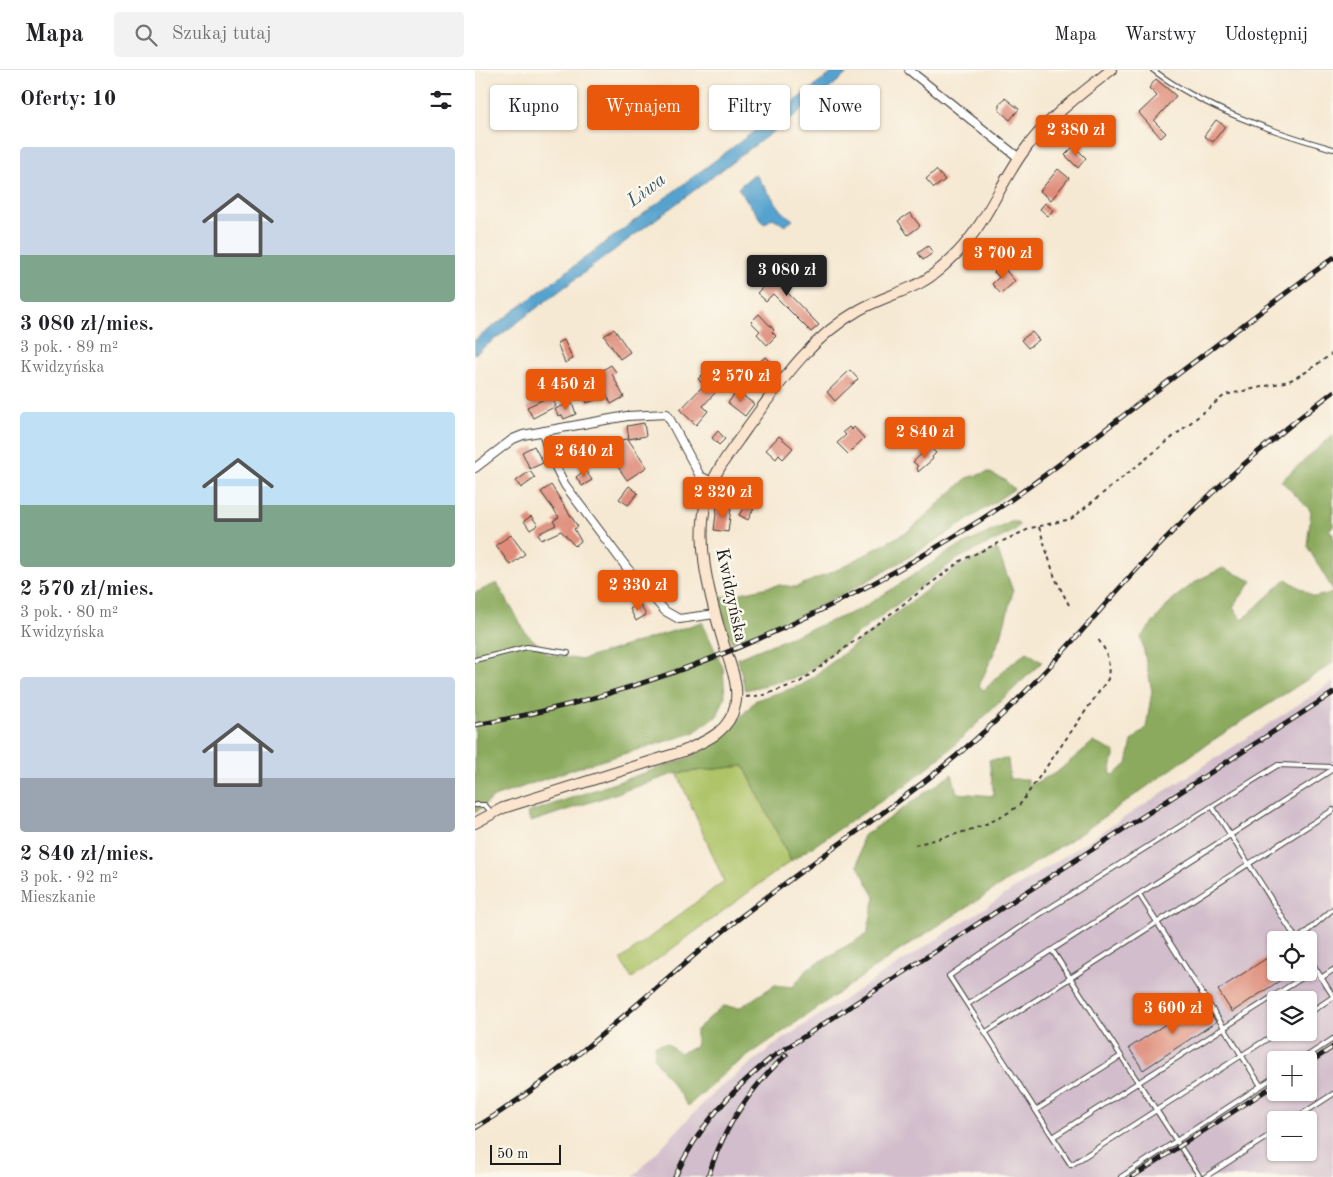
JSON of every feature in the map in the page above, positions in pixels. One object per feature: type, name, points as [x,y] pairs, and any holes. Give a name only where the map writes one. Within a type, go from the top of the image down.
[{"type":"street","points":[[909,70],[1019,158]]},
{"type":"street","name":"Kwidzyńska","points":[[475,823],[491,812],[684,751],[710,739],[729,720],[736,698],[735,681],[715,614],[704,560],[704,507],[718,469],[788,372],[806,352],[837,324],[861,309],[920,283],[944,266],[975,231],[1019,158],[1049,121],[1111,70]]},
{"type":"street","points":[[475,468],[513,439],[543,431],[627,416],[667,414],[700,476],[712,482]]},
{"type":"street","points":[[543,431],[549,454],[565,485],[621,562],[665,611],[679,619],[715,614]]},
{"type":"lane","points":[[1153,70],[1183,92],[1219,109],[1333,149]]},
{"type":"lane","points":[[475,660],[527,648],[568,653]]},
{"type":"lane","points":[[1267,1039],[1071,1165],[949,976],[1032,919],[1278,765],[1333,768]]},
{"type":"lane","points":[[967,1004],[1231,836],[1333,768]]},
{"type":"lane","points":[[475,805],[485,805],[491,812]]},
{"type":"lane","points":[[1212,806],[1291,931]]},
{"type":"lane","points":[[985,1032],[1333,810]]},
{"type":"lane","points":[[1139,894],[1261,1086]]},
{"type":"lane","points":[[1307,931],[1333,909]]},
{"type":"lane","points":[[1052,950],[1200,1177]]},
{"type":"lane","points":[[1321,978],[1333,970]]},
{"type":"lane","points":[[1317,971],[1333,997],[1317,1008]]},
{"type":"lane","points":[[1053,1137],[1297,981]]},
{"type":"lane","points":[[1315,1051],[1333,1039]]},
{"type":"lane","points":[[1036,1110],[1121,1056]]},
{"type":"lane","points":[[1121,1177],[1267,1082]]},
{"type":"lane","points":[[1307,1111],[1333,1094]]},
{"type":"lane","points":[[1205,1177],[1267,1137]]},
{"type":"path","points":[[736,698],[764,695],[800,682],[962,560],[1002,540],[1039,527],[1071,519],[1225,395],[1289,381],[1306,372],[1333,353]]},
{"type":"path","points":[[1039,527],[1055,578],[1069,605]]},
{"type":"path","points":[[915,845],[966,831],[1011,812],[1021,803],[1107,679],[1110,664],[1107,650],[1097,638]]},
{"type":"shaded area","points":[[1333,682],[1333,1177],[633,1177],[713,1093],[778,1042]]},
{"type":"green space","points":[[1333,435],[1333,527],[1329,529],[1333,535],[1333,590],[1307,546],[1311,511],[1281,481]]},
{"type":"green space","points":[[988,472],[1005,480],[1014,489],[931,544],[845,593],[779,625],[731,642],[718,598],[778,585],[796,587],[839,569],[910,530],[967,478]]},
{"type":"green space","points":[[1011,522],[1017,522],[1019,525],[1014,531],[957,559],[802,676],[745,690],[738,658],[861,609],[952,550]]},
{"type":"green space","points":[[997,549],[1013,591],[1001,637],[979,686],[984,690],[1006,668],[1027,652],[1042,662],[948,751],[907,784],[791,861],[744,766],[677,773],[531,822],[527,813],[691,757],[718,742],[756,700],[802,685],[957,567]]},
{"type":"green space","points":[[1223,568],[1252,581],[1233,607],[1242,620],[1286,579],[1314,597],[1333,593],[1333,663],[1207,744],[1087,829],[899,951],[729,1069],[688,1106],[654,1058],[655,1045],[666,1043],[679,1053],[696,1047],[696,1030],[723,1006],[739,1008],[775,985],[793,987],[807,969],[867,934],[875,897],[858,866],[862,837],[952,774],[957,793],[994,796],[989,760],[1008,759],[1010,779],[1028,779],[1028,786],[1056,773],[1093,742],[1115,752],[1110,773],[1114,775],[1127,764],[1132,741],[1146,728],[1152,691],[1141,637],[1173,599],[1198,580]]},
{"type":"green space","points":[[497,583],[526,633],[548,654],[581,660],[702,622],[723,668],[725,697],[717,716],[693,733],[570,770],[494,797],[475,813],[475,593]]},
{"type":"green space","points":[[744,766],[791,861],[632,978],[620,960],[724,881],[677,773]]},
{"type":"water","points":[[836,70],[851,70],[834,85],[816,85]]},
{"type":"water","points":[[800,97],[800,111],[790,119],[790,104]]},
{"type":"water","points":[[756,130],[775,130],[475,354],[475,340]]},
{"type":"water","points":[[753,175],[756,175],[782,211],[793,220],[785,226],[773,218],[764,224],[738,188]]},
{"type":"building","points":[[1156,79],[1176,96],[1154,121],[1166,133],[1161,138],[1139,113],[1157,96],[1149,88]]},
{"type":"building","points":[[1005,98],[1019,109],[1010,120],[999,110],[999,105]]},
{"type":"building","points":[[1216,120],[1225,126],[1213,142],[1204,136]]},
{"type":"building","points":[[1074,146],[1086,158],[1078,168],[1065,155]]},
{"type":"building","points":[[1058,169],[1069,178],[1051,200],[1040,191]]},
{"type":"building","points":[[936,170],[945,180],[934,188],[926,179]]},
{"type":"building","points":[[1045,203],[1053,210],[1048,216],[1040,209]]},
{"type":"building","points":[[910,213],[920,226],[908,235],[898,221]]},
{"type":"building","points":[[928,246],[933,253],[923,260],[918,253]]},
{"type":"building","points":[[785,265],[794,273],[781,286],[819,325],[811,332],[773,294],[766,301],[757,293]]},
{"type":"building","points":[[1001,265],[1015,281],[1001,294],[992,284],[999,277],[994,272]]},
{"type":"building","points":[[759,314],[774,330],[772,332],[776,336],[767,345],[757,334],[760,331],[751,322]]},
{"type":"building","points":[[614,329],[630,352],[620,359],[604,336]]},
{"type":"building","points":[[1032,332],[1039,340],[1028,348],[1021,340]]},
{"type":"building","points":[[564,340],[573,359],[565,363],[557,343]]},
{"type":"building","points":[[765,357],[775,367],[765,377],[754,367]]},
{"type":"building","points":[[611,365],[616,372],[612,374],[624,397],[611,404],[607,395],[587,403],[577,377],[586,373],[588,379]]},
{"type":"building","points":[[707,370],[723,384],[703,406],[708,411],[696,425],[680,410],[704,385],[698,379]]},
{"type":"building","points":[[850,370],[858,379],[835,401],[827,392]]},
{"type":"building","points":[[737,391],[754,404],[745,416],[728,403]]},
{"type":"building","points":[[551,396],[556,406],[533,418],[527,407]]},
{"type":"building","points":[[572,402],[576,414],[564,419],[562,415],[558,416],[555,409]]},
{"type":"building","points":[[644,423],[646,436],[629,439],[627,426]]},
{"type":"building","points":[[849,427],[852,430],[854,427],[864,438],[848,454],[837,443],[846,435],[843,432]]},
{"type":"building","points":[[718,431],[725,439],[719,445],[712,438]]},
{"type":"building","points":[[779,436],[793,448],[783,459],[779,455],[776,459],[766,450]]},
{"type":"building","points":[[562,438],[571,454],[562,459],[553,444]]},
{"type":"building","points":[[628,439],[647,467],[627,480],[613,460],[617,458],[612,441]]},
{"type":"building","points":[[534,446],[543,463],[530,469],[522,452]]},
{"type":"building","points":[[929,447],[936,453],[932,457],[933,459],[918,472],[917,465],[913,462]]},
{"type":"building","points":[[585,470],[592,480],[582,486],[576,477]]},
{"type":"building","points":[[530,471],[535,478],[521,488],[516,481]]},
{"type":"building","points":[[551,485],[578,527],[574,529],[581,541],[575,546],[561,531],[541,540],[538,534],[556,525],[553,521],[559,517],[541,492]]},
{"type":"building","points":[[629,486],[638,493],[628,505],[619,499]]},
{"type":"building","points":[[747,502],[755,506],[748,520],[739,515]]},
{"type":"building","points":[[717,506],[731,508],[728,532],[714,530]]},
{"type":"building","points":[[531,516],[538,525],[530,530],[524,521]]},
{"type":"building","points":[[511,535],[525,554],[510,565],[496,545]]},
{"type":"building","points":[[639,603],[646,615],[636,621],[630,609]]},
{"type":"building","points":[[1267,958],[1267,981],[1279,981],[1232,1012],[1218,990]]},
{"type":"building","points":[[1202,1000],[1216,1022],[1143,1070],[1129,1048]]},
{"type":"railway","points":[[475,725],[542,711],[609,693],[674,672],[739,647],[802,619],[863,588],[923,555],[1016,496],[1333,258]]},
{"type":"railway","points":[[475,1128],[546,1080],[742,916],[878,816],[976,739],[1044,672],[1132,574],[1193,511],[1261,449],[1333,392]]},
{"type":"railway","points":[[675,1177],[704,1127],[716,1112],[742,1084],[771,1058],[1333,693]]},
{"type":"railway","points":[[1317,1058],[1333,1047]]},
{"type":"railway","points":[[708,1177],[721,1142],[739,1110],[760,1082],[786,1055]]},
{"type":"railway","points":[[1132,1177],[1267,1090]]},
{"type":"water label","name":"Liwa","points":[[647,191]]}]
